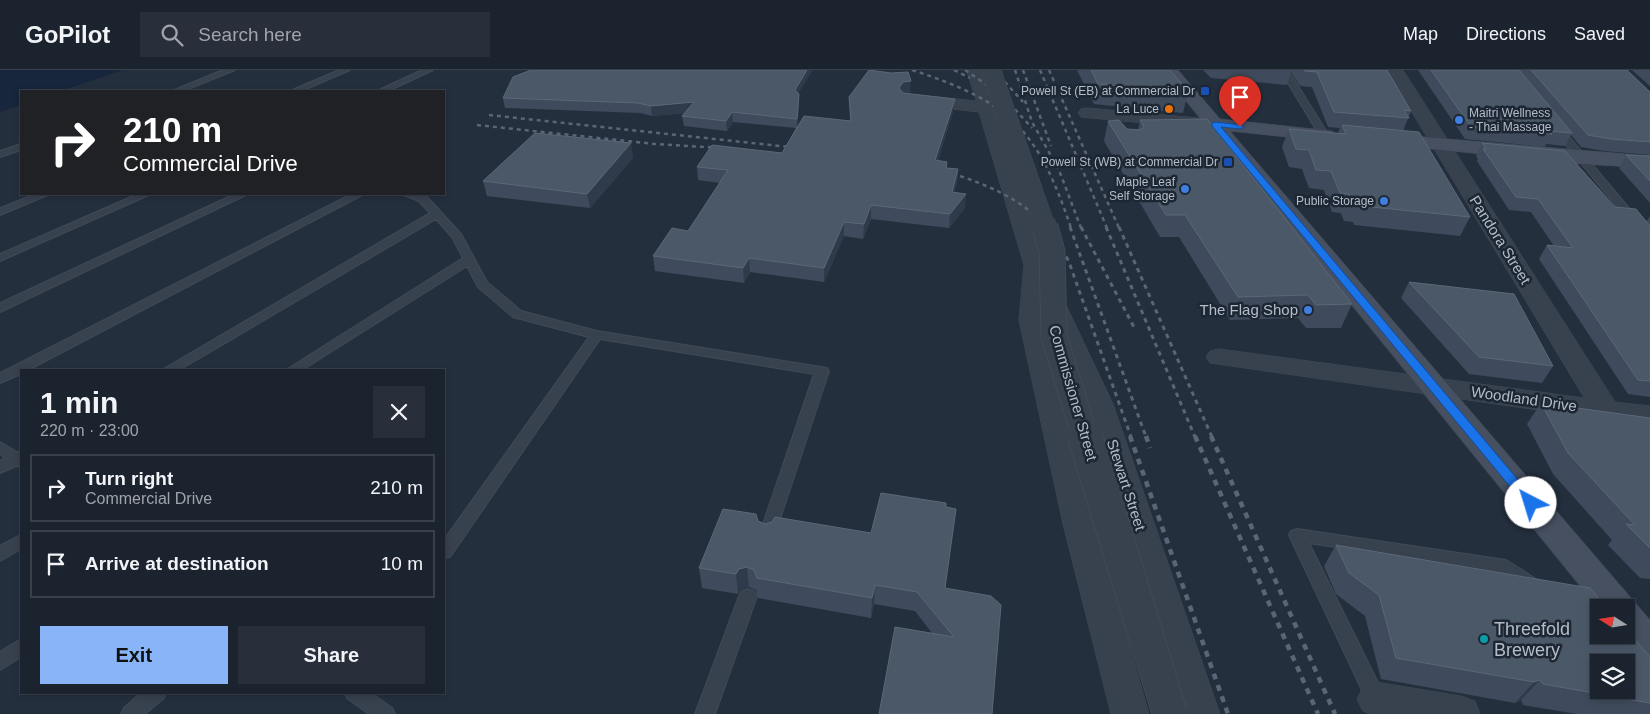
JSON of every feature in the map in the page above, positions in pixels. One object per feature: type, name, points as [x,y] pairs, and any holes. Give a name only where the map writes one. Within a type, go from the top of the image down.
[{"type":"main road","points":[[1169,70],[1611,599]]},
{"type":"main road","points":[[1215,124],[1343,136]]},
{"type":"main road","points":[[1372,139],[1583,158],[1650,162]]},
{"type":"main road","points":[[1583,158],[1650,168]]},
{"type":"main road","points":[[1635,628],[1650,646]]},
{"type":"street","name":"Stewart Street","points":[[976,70],[1034,263],[1099,404],[1201,714]]},
{"type":"street","name":"Commissioner Street","points":[[991,70],[1050,240],[1054,260],[1052,316],[1054,336],[1170,714]]},
{"type":"street","name":"Pandora Street","points":[[1395,70],[1606,410]]},
{"type":"street","points":[[909,100],[986,107]]},
{"type":"street","points":[[1087,113],[1114,120],[1215,124]]},
{"type":"street","name":"Stewart Street","points":[[1034,263],[1032,320],[1079,524],[1130,714]]},
{"type":"street","name":"Woodland Drive","points":[[1219,357],[1650,416]]},
{"type":"street","points":[[1376,699],[1461,714]]},
{"type":"lane","points":[[179,90],[231,70]]},
{"type":"lane","points":[[296,90],[346,70]]},
{"type":"lane","points":[[383,90],[429,70]]},
{"type":"lane","points":[[1284,70],[1323,134]]},
{"type":"lane","points":[[1552,122],[1650,240]]},
{"type":"lane","points":[[0,154],[20,147]]},
{"type":"lane","points":[[0,212],[42,195]]},
{"type":"lane","points":[[0,258],[144,195]]},
{"type":"lane","points":[[0,308],[241,195]]},
{"type":"lane","points":[[0,379],[358,195]]},
{"type":"lane","points":[[409,195],[423,199],[457,236],[482,284],[517,314],[597,335],[822,372],[767,536]]},
{"type":"lane","points":[[171,369],[437,214]]},
{"type":"lane","points":[[295,369],[469,259]]},
{"type":"lane","points":[[445,551],[597,335]]},
{"type":"lane","points":[[0,447],[20,459]]},
{"type":"lane","points":[[0,468],[20,459]]},
{"type":"lane","points":[[1376,699],[1297,535],[1506,567],[1538,589],[1547,591]]},
{"type":"lane","points":[[0,554],[20,542]]},
{"type":"lane","points":[[705,714],[748,596]]},
{"type":"lane","points":[[0,662],[20,648]]},
{"type":"lane","points":[[131,714],[155,694]]},
{"type":"lane","points":[[357,694],[385,714]]},
{"type":"water","points":[[0,70],[123,70],[64,90],[20,90],[20,105],[0,112]]},
{"type":"building","points":[[531,70],[807,70],[795,90],[799,94],[797,119],[732,112],[726,121],[682,116],[694,102],[651,106],[638,103],[503,98],[513,77]]},
{"type":"building","points":[[869,70],[891,73],[908,72],[911,81],[903,82],[899,88],[903,93],[955,99],[935,160],[947,162],[946,168],[958,169],[952,192],[966,194],[950,214],[871,205],[864,224],[844,222],[824,268],[749,258],[743,268],[653,256],[672,228],[688,231],[728,170],[697,167],[712,145],[782,153],[804,116],[851,121],[849,97]]},
{"type":"building","points":[[1091,70],[1170,70],[1188,92],[1098,84]]},
{"type":"building","points":[[1304,70],[1387,70],[1411,111],[1404,110],[1409,118],[1334,112],[1317,72]]},
{"type":"building","points":[[1431,70],[1519,70],[1572,133],[1549,131],[1552,134],[1471,127]]},
{"type":"building","points":[[1531,70],[1627,70],[1650,92],[1650,142],[1588,135]]},
{"type":"building","points":[[1207,119],[1352,304],[1316,305],[1308,295],[1238,297],[1185,215],[1166,215],[1108,121],[1119,120],[1127,129],[1140,130],[1144,127],[1140,120]]},
{"type":"building","points":[[1342,125],[1419,132],[1470,217],[1362,206],[1361,203],[1352,203],[1349,194],[1340,193],[1331,171],[1316,170],[1309,150],[1296,149],[1289,129],[1346,134]]},
{"type":"building","points":[[535,133],[631,143],[587,194],[483,181]]},
{"type":"building","points":[[1482,143],[1565,151],[1615,207],[1636,209],[1650,226],[1650,381],[1638,380],[1547,245],[1573,248],[1538,199],[1516,197],[1483,149],[1486,149]]},
{"type":"building","points":[[1626,155],[1650,156],[1650,181]]},
{"type":"building","points":[[1409,282],[1514,294],[1553,366],[1479,357]]},
{"type":"building","points":[[1541,403],[1650,418],[1650,548],[1626,524],[1635,525],[1568,453]]},
{"type":"building","points":[[881,493],[946,503],[946,507],[956,509],[945,588],[991,596],[1001,605],[992,714],[879,714],[895,627],[954,637],[917,592],[875,585],[872,598],[757,578],[754,570],[747,567],[739,569],[736,574],[699,568],[723,509],[756,514],[758,521],[765,524],[772,522],[775,517],[871,533]]},
{"type":"building","name":"Threefold Brewery","points":[[1336,545],[1590,588],[1599,599],[1590,599],[1590,644],[1635,644],[1635,640],[1650,657],[1650,703],[1627,699],[1635,699],[1635,654],[1590,654],[1590,692],[1543,684],[1540,680],[1534,682],[1396,658],[1379,595],[1349,573]]},
{"type":"railway","points":[[912,70],[974,94],[997,108],[1016,124],[1032,143],[1046,166],[1059,194],[1071,228]]},
{"type":"railway","points":[[954,70],[970,78]]},
{"type":"railway","points":[[965,70],[1002,95],[1032,128]]},
{"type":"railway","points":[[994,70],[1023,102]]},
{"type":"railway","points":[[1015,70],[1032,122],[1059,170],[1081,228]]},
{"type":"railway","points":[[1023,70],[1051,146]]},
{"type":"railway","points":[[1040,70],[1107,228]]},
{"type":"railway","points":[[1049,70],[1119,228]]},
{"type":"railway","points":[[489,115],[799,148]]},
{"type":"railway","points":[[477,125],[655,144],[723,148]]},
{"type":"railway","points":[[945,171],[1000,192],[1037,217],[1047,228]]},
{"type":"railway","points":[[1046,227],[1058,241],[1069,262],[1131,437]]},
{"type":"railway","points":[[1070,227],[1146,437]]},
{"type":"railway","points":[[1081,227],[1135,329]]},
{"type":"railway","points":[[1106,227],[1195,437]]},
{"type":"railway","points":[[1119,227],[1212,437]]},
{"type":"railway","points":[[1130,436],[1228,714]]},
{"type":"railway","points":[[1146,436],[1150,448]]},
{"type":"railway","points":[[1195,436],[1318,714]]},
{"type":"railway","points":[[1211,436],[1335,714]]},
{"type":"place","name":"Powell St (EB) at Commercial Dr","points":[[1205,91]]},
{"type":"place","name":"La Luce","points":[[1169,109]]},
{"type":"place","name":"Maitri Wellness - Thai Massage","points":[[1459,120]]},
{"type":"place","name":"Powell St (WB) at Commercial Dr","points":[[1228,162]]},
{"type":"place","name":"Maple Leaf Self Storage","points":[[1185,189]]},
{"type":"place","name":"Public Storage","points":[[1384,201]]},
{"type":"place","name":"The Flag Shop","points":[[1308,310]]},
{"type":"place","name":"Threefold Brewery","points":[[1484,639]]},
{"type":"route","points":[[1240,127],[1215,124],[1531,503]]}]
